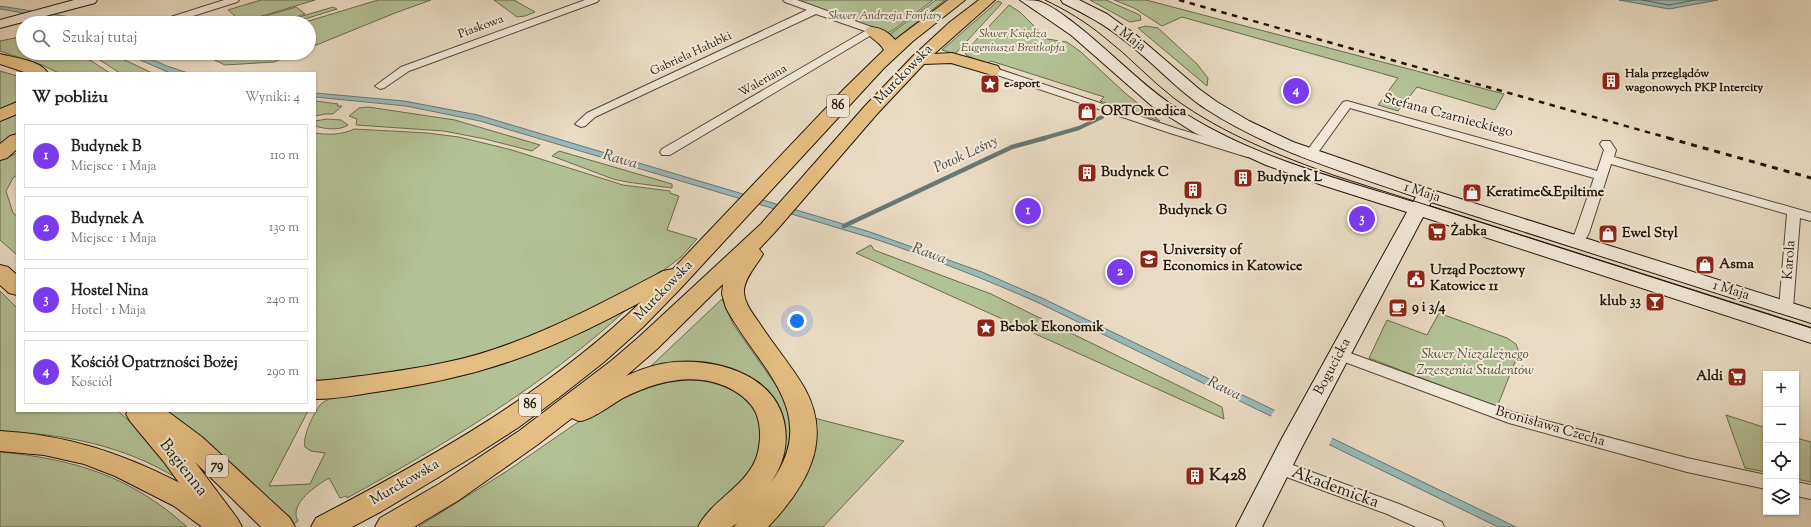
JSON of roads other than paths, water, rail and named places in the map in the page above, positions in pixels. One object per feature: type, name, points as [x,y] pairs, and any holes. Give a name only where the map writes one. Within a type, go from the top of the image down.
[{"type":"main road","name":"Murckowska","points":[[326,527],[478,440],[518,414],[570,376],[616,338],[672,285],[829,115],[893,51],[932,18],[958,0]]},
{"type":"main road","name":"Murckowska","points":[[390,527],[449,492],[528,438],[620,367],[648,343],[748,252],[818,171],[919,59],[956,25],[988,0]]},
{"type":"main road","points":[[873,31],[888,40],[893,51]]},
{"type":"main road","points":[[919,59],[952,58],[992,70]]},
{"type":"main road","points":[[0,59],[26,66],[38,72]]},
{"type":"main road","points":[[0,67],[18,72]]},
{"type":"main road","points":[[0,116],[16,108]]},
{"type":"main road","points":[[0,154],[16,141]]},
{"type":"main road","points":[[748,252],[736,280],[733,290],[734,298],[740,312],[755,336],[794,392],[803,417],[804,430],[800,456],[788,481],[779,496],[749,527]]},
{"type":"main road","points":[[316,390],[384,382],[430,374],[484,361],[516,350],[602,313],[688,267]]},
{"type":"main road","points":[[0,272],[16,287]]},
{"type":"main road","points":[[528,438],[647,378],[674,372],[695,371],[714,372],[736,380],[747,386],[765,403],[773,427],[773,445],[769,462],[756,483],[713,527]]},
{"type":"main road","name":"Bagienna","points":[[137,412],[174,455],[227,527]]},
{"type":"main road","name":"79","points":[[150,412],[193,444],[280,527]]},
{"type":"main road","points":[[0,441],[55,447],[114,462],[186,499],[224,527]]},
{"type":"street","points":[[0,17],[64,0]]},
{"type":"street","points":[[30,16],[90,0]]},
{"type":"street","points":[[183,16],[234,0]]},
{"type":"street","name":"Piaskowa","points":[[380,86],[405,69],[594,0]]},
{"type":"street","points":[[788,0],[814,11],[873,31]]},
{"type":"street","name":"1 Maja","points":[[1027,0],[1050,12],[1070,26],[1150,96],[1176,115],[1219,138],[1259,156]]},
{"type":"street","name":"1 Maja","points":[[1068,0],[1102,18],[1126,34],[1193,92],[1218,110],[1243,125],[1422,202],[1811,336]]},
{"type":"street","name":"Gabriela Hałubki","points":[[581,124],[591,115],[814,11]]},
{"type":"street","points":[[0,24],[16,20]]},
{"type":"street","name":"Waleriana","points":[[666,152],[873,31]]},
{"type":"street","name":"1 Maja","points":[[992,70],[1210,143],[1422,202],[1577,242],[1811,316]]},
{"type":"street","name":"Stefana Czarnieckiego","points":[[1310,155],[1347,104],[1475,142],[1511,149],[1602,176]]},
{"type":"street","points":[[1577,242],[1582,233],[1610,150],[1606,144]]},
{"type":"street","points":[[1607,159],[1811,217]]},
{"type":"street","name":"Bogucicka","points":[[1249,527],[1310,409],[1422,202]]},
{"type":"street","name":"Karola","points":[[1786,308],[1794,212]]},
{"type":"street","name":"Bronisława Czecha","points":[[1340,354],[1509,417],[1687,465],[1763,481]]},
{"type":"street","name":"Akademicka","points":[[1285,457],[1393,509],[1435,527]]},
{"type":"street","points":[[1799,490],[1811,492]]},
{"type":"water","points":[[1619,0],[1718,0],[1669,9]]},
{"type":"water","points":[[0,6],[65,16],[41,16],[0,9]]},
{"type":"water","points":[[140,60],[153,60],[185,72],[168,72]]},
{"type":"water","name":"Rawa","points":[[316,93],[404,101],[478,115],[870,232],[982,272],[1044,299],[1516,527],[1498,527],[1039,303],[978,277],[875,239],[480,121],[406,106],[316,97]]},
{"type":"waterway","name":"Potok Leśny","points":[[1041,139],[1079,128],[1102,117]]},
{"type":"waterway","name":"Potok Leśny","points":[[844,226],[1012,147],[1045,138]]},
{"type":"tram line","points":[[1045,0],[1076,17],[1097,32],[1122,52],[1166,92],[1193,112],[1232,133],[1273,152],[1336,176],[1811,328]]},
{"type":"railway","points":[[1179,0],[1672,139]]},
{"type":"railway","points":[[1668,138],[1811,178]]},
{"type":"place","name":"Hala przeglądów wagonowych PKP Intercity","points":[[1611,81]]},
{"type":"place","name":"e-sport","points":[[990,84]]},
{"type":"place","name":"Kościół Opatrzności Bożej","points":[[1296,91]]},
{"type":"place","name":"ORTOmedica","points":[[1087,112]]},
{"type":"place","name":"Budynek C","points":[[1087,173]]},
{"type":"place","name":"Budynek L","points":[[1243,178]]},
{"type":"place","name":"Budynek G","points":[[1193,190]]},
{"type":"place","name":"Keratime&Epiltime","points":[[1472,193]]},
{"type":"place","name":"Budynek B","points":[[1028,211]]},
{"type":"place","name":"Hostel Nina","points":[[1362,219]]},
{"type":"place","name":"Żabka","points":[[1437,232]]},
{"type":"place","name":"Ewel Styl","points":[[1608,234]]},
{"type":"place","name":"University of Economics in Katowice","points":[[1149,259]]},
{"type":"place","name":"Asma","points":[[1705,265]]},
{"type":"place","name":"Budynek A","points":[[1120,272]]},
{"type":"place","name":"Urząd Pocztowy Katowice 11","points":[[1416,279]]},
{"type":"place","name":"klub 33","points":[[1655,302]]},
{"type":"place","name":"9 i 3/4","points":[[1398,308]]},
{"type":"place","name":"Bebok Ekonomik","points":[[986,328]]},
{"type":"place","name":"Aldi","points":[[1737,377]]},
{"type":"place","name":"K428","points":[[1195,476]]},
{"type":"park label","name":"Skwer Andrzeja Fonfary","points":[[885,16]]},
{"type":"park label","name":"Skwer Księdza Eugeniusza Breitkopfa","points":[[1013,41]]},
{"type":"park label","name":"Skwer Niezależnego Zrzeszenia Studentów","points":[[1475,364]]}]
